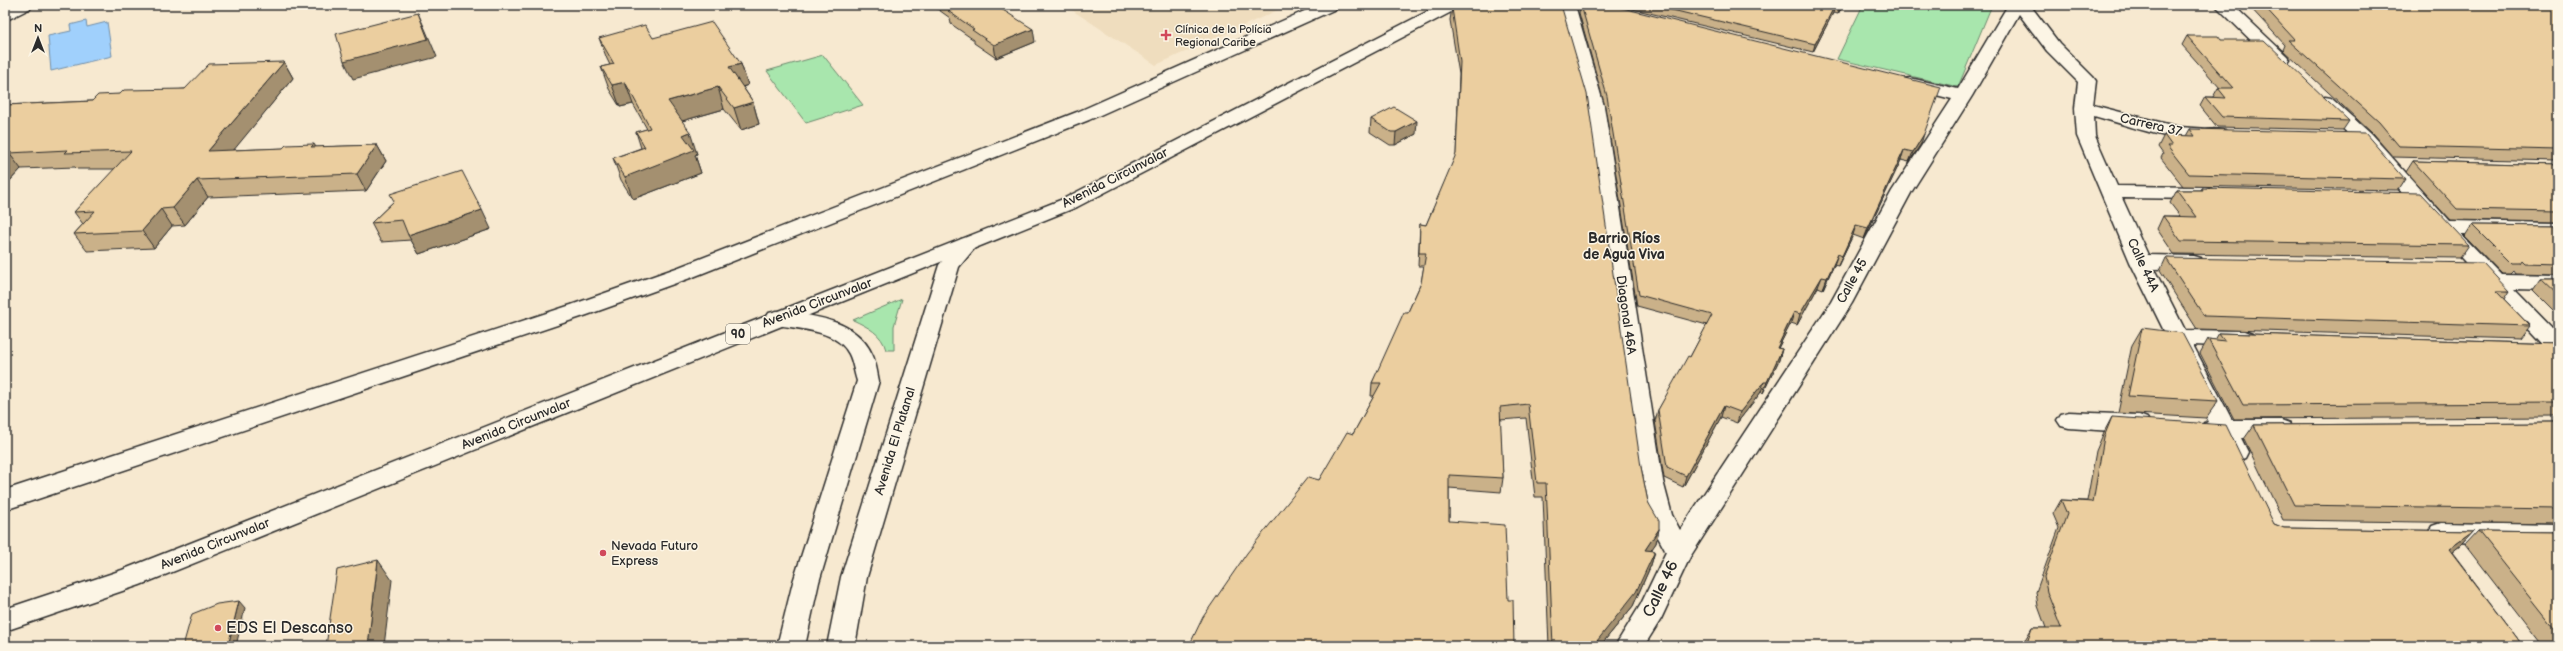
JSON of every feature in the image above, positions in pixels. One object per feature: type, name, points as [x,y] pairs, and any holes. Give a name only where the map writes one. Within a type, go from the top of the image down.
[{"type":"main road","points":[[5,16],[26,5]]},
{"type":"main road","points":[[5,500],[579,310],[686,272],[1083,116],[1332,5]]},
{"type":"main road","name":"Avenida Circunvalar","points":[[5,620],[131,578],[777,318],[1070,203],[1453,5]]},
{"type":"main road","name":"Diagonal 46A","points":[[1567,5],[1595,106],[1650,481],[1659,515],[1679,552]]},
{"type":"main road","name":"Calle 45","points":[[1679,552],[1840,303],[1902,190],[1964,96],[2016,5]]},
{"type":"main road","name":"Calle 44A","points":[[2021,5],[2053,47],[2087,81],[2084,108],[2086,136],[2140,262],[2246,472]]},
{"type":"main road","points":[[2223,5],[2296,74]]},
{"type":"main road","points":[[1896,80],[1964,96]]},
{"type":"main road","points":[[2313,90],[2364,138],[2443,227],[2558,349]]},
{"type":"main road","name":"Carrera 37","points":[[2084,108],[2179,133],[2233,135]]},
{"type":"main road","points":[[2341,138],[2364,138]]},
{"type":"main road","points":[[2388,164],[2411,165]]},
{"type":"main road","points":[[2110,192],[2220,194]]},
{"type":"main road","points":[[2393,197],[2417,198]]},
{"type":"main road","points":[[2443,227],[2558,228]]},
{"type":"main road","name":"Avenida El Platanal","points":[[841,646],[854,577],[949,265],[968,244]]},
{"type":"main road","points":[[2140,262],[2211,263]]},
{"type":"main road","points":[[2457,266],[2488,274],[2558,283]]},
{"type":"main road","points":[[777,318],[830,328],[850,341],[860,352],[868,381],[806,582],[792,646]]},
{"type":"main road","points":[[2177,337],[2265,340]]},
{"type":"main road","points":[[2526,348],[2558,349]]},
{"type":"main road","points":[[2069,420],[2163,426]]},
{"type":"main road","points":[[2194,428],[2226,430],[2305,429]]},
{"type":"main road","points":[[2420,533],[2558,535]]},
{"type":"main road","name":"Calle 46","points":[[1629,646],[1651,611],[1679,552]]},
{"type":"shaded area","name":"Clínica de la Polícia Regional Caribe","points":[[1064,5],[1289,5],[1156,65]]},
{"type":"green space","points":[[1863,5],[1992,5],[1958,87],[1837,59]]},
{"type":"green space","points":[[823,55],[863,105],[806,123],[767,71]]},
{"type":"green space","points":[[902,299],[894,326],[894,350],[886,350],[878,335],[869,328],[853,320]]},
{"type":"water","points":[[86,21],[87,27],[107,22],[112,56],[51,71],[48,36],[71,31],[70,25]]},
{"type":"building","points":[[946,5],[995,5],[1033,29],[994,45],[948,11],[952,10]]},
{"type":"building","points":[[1457,5],[1561,5],[1587,94],[1641,467],[1648,502],[1659,521],[1659,529],[1645,550],[1655,551],[1636,592],[1593,646],[1553,646],[1546,483],[1537,483],[1528,404],[1500,407],[1503,478],[1449,475],[1449,521],[1505,525],[1508,600],[1513,600],[1514,646],[1189,646],[1203,617],[1247,553],[1308,477],[1319,480],[1347,432],[1353,434],[1381,383],[1372,383],[1404,312],[1408,312],[1421,283],[1426,253],[1419,253],[1420,224],[1426,225],[1456,154],[1460,62],[1452,8]]},
{"type":"building","points":[[1581,5],[1610,5],[1941,87],[1924,134],[1913,152],[1904,150],[1868,228],[1856,225],[1842,256],[1838,254],[1827,278],[1822,277],[1800,314],[1794,312],[1777,348],[1782,349],[1767,382],[1764,382],[1740,412],[1724,406],[1686,476],[1667,467],[1658,410],[1688,356],[1690,357],[1712,315],[1639,295],[1607,96]]},
{"type":"building","points":[[1651,5],[1835,5],[1815,44]]},
{"type":"building","points":[[2263,5],[2558,5],[2558,150],[2399,146],[2379,122],[2288,40],[2295,40]]},
{"type":"building","points":[[418,13],[428,39],[344,61],[336,34]]},
{"type":"building","points":[[712,22],[741,64],[729,67],[753,102],[734,108],[718,87],[668,101],[690,132],[683,135],[694,150],[625,177],[613,158],[645,147],[636,132],[650,128],[625,82],[612,85],[601,67],[614,64],[599,38],[645,25],[653,38]]},
{"type":"building","points":[[2187,36],[2218,36],[2221,40],[2264,40],[2349,121],[2222,117],[2205,97],[2226,98],[2218,88],[2233,88]]},
{"type":"building","points":[[284,62],[208,151],[283,148],[286,145],[314,144],[311,147],[377,145],[357,174],[197,180],[173,208],[161,209],[142,231],[74,234],[95,211],[74,212],[131,151],[65,153],[68,150],[9,153],[5,157],[5,105],[92,101],[98,95],[120,94],[124,90],[185,89],[209,64]]},
{"type":"building","points":[[1394,107],[1417,121],[1396,132],[1391,132],[1371,119]]},
{"type":"building","points":[[2190,129],[2365,133],[2405,179],[2189,174],[2167,146],[2172,146],[2164,135],[2195,136]]},
{"type":"building","points":[[2413,161],[2558,165],[2558,211],[2457,209]]},
{"type":"building","points":[[462,171],[482,210],[408,235],[402,220],[371,223],[394,201],[390,194]]},
{"type":"building","points":[[2202,188],[2420,193],[2469,245],[2181,241],[2163,216],[2197,217],[2177,190],[2203,190]]},
{"type":"building","points":[[2472,225],[2558,226],[2558,264],[2524,263],[2521,260],[2519,263],[2510,263]]},
{"type":"building","points":[[2166,258],[2483,263],[2509,291],[2496,291],[2530,326],[2204,316]]},
{"type":"building","points":[[2541,280],[2558,280],[2558,296]]},
{"type":"building","points":[[2142,328],[2182,333],[2218,401],[2128,396]]},
{"type":"building","points":[[2219,333],[2558,344],[2558,403],[2243,405],[2208,339],[2225,341]]},
{"type":"building","points":[[2112,417],[2226,425],[2274,524],[2284,528],[2474,531],[2449,549],[2523,646],[2026,646],[2032,628],[2061,628],[2047,592],[2044,577],[2067,514],[2061,500],[2093,502],[2104,437]]},
{"type":"building","points":[[2558,423],[2558,509],[2294,505],[2254,425]]},
{"type":"building","points":[[2478,531],[2558,532],[2558,632]]},
{"type":"building","points":[[378,560],[368,646],[326,646],[337,570]]},
{"type":"building","name":"EDS El Descanso","points":[[239,601],[228,646],[183,646],[192,614],[217,604]]},
{"type":"place","name":"Clínica de la Polícia Regional Caribe","points":[[1166,35]]},
{"type":"place","name":"Nevada Futuro Express","points":[[603,553]]},
{"type":"place","name":"EDS El Descanso","points":[[218,628]]},
{"type":"district","name":"Barrio Ríos de Agua Viva","points":[[1624,246]]}]
